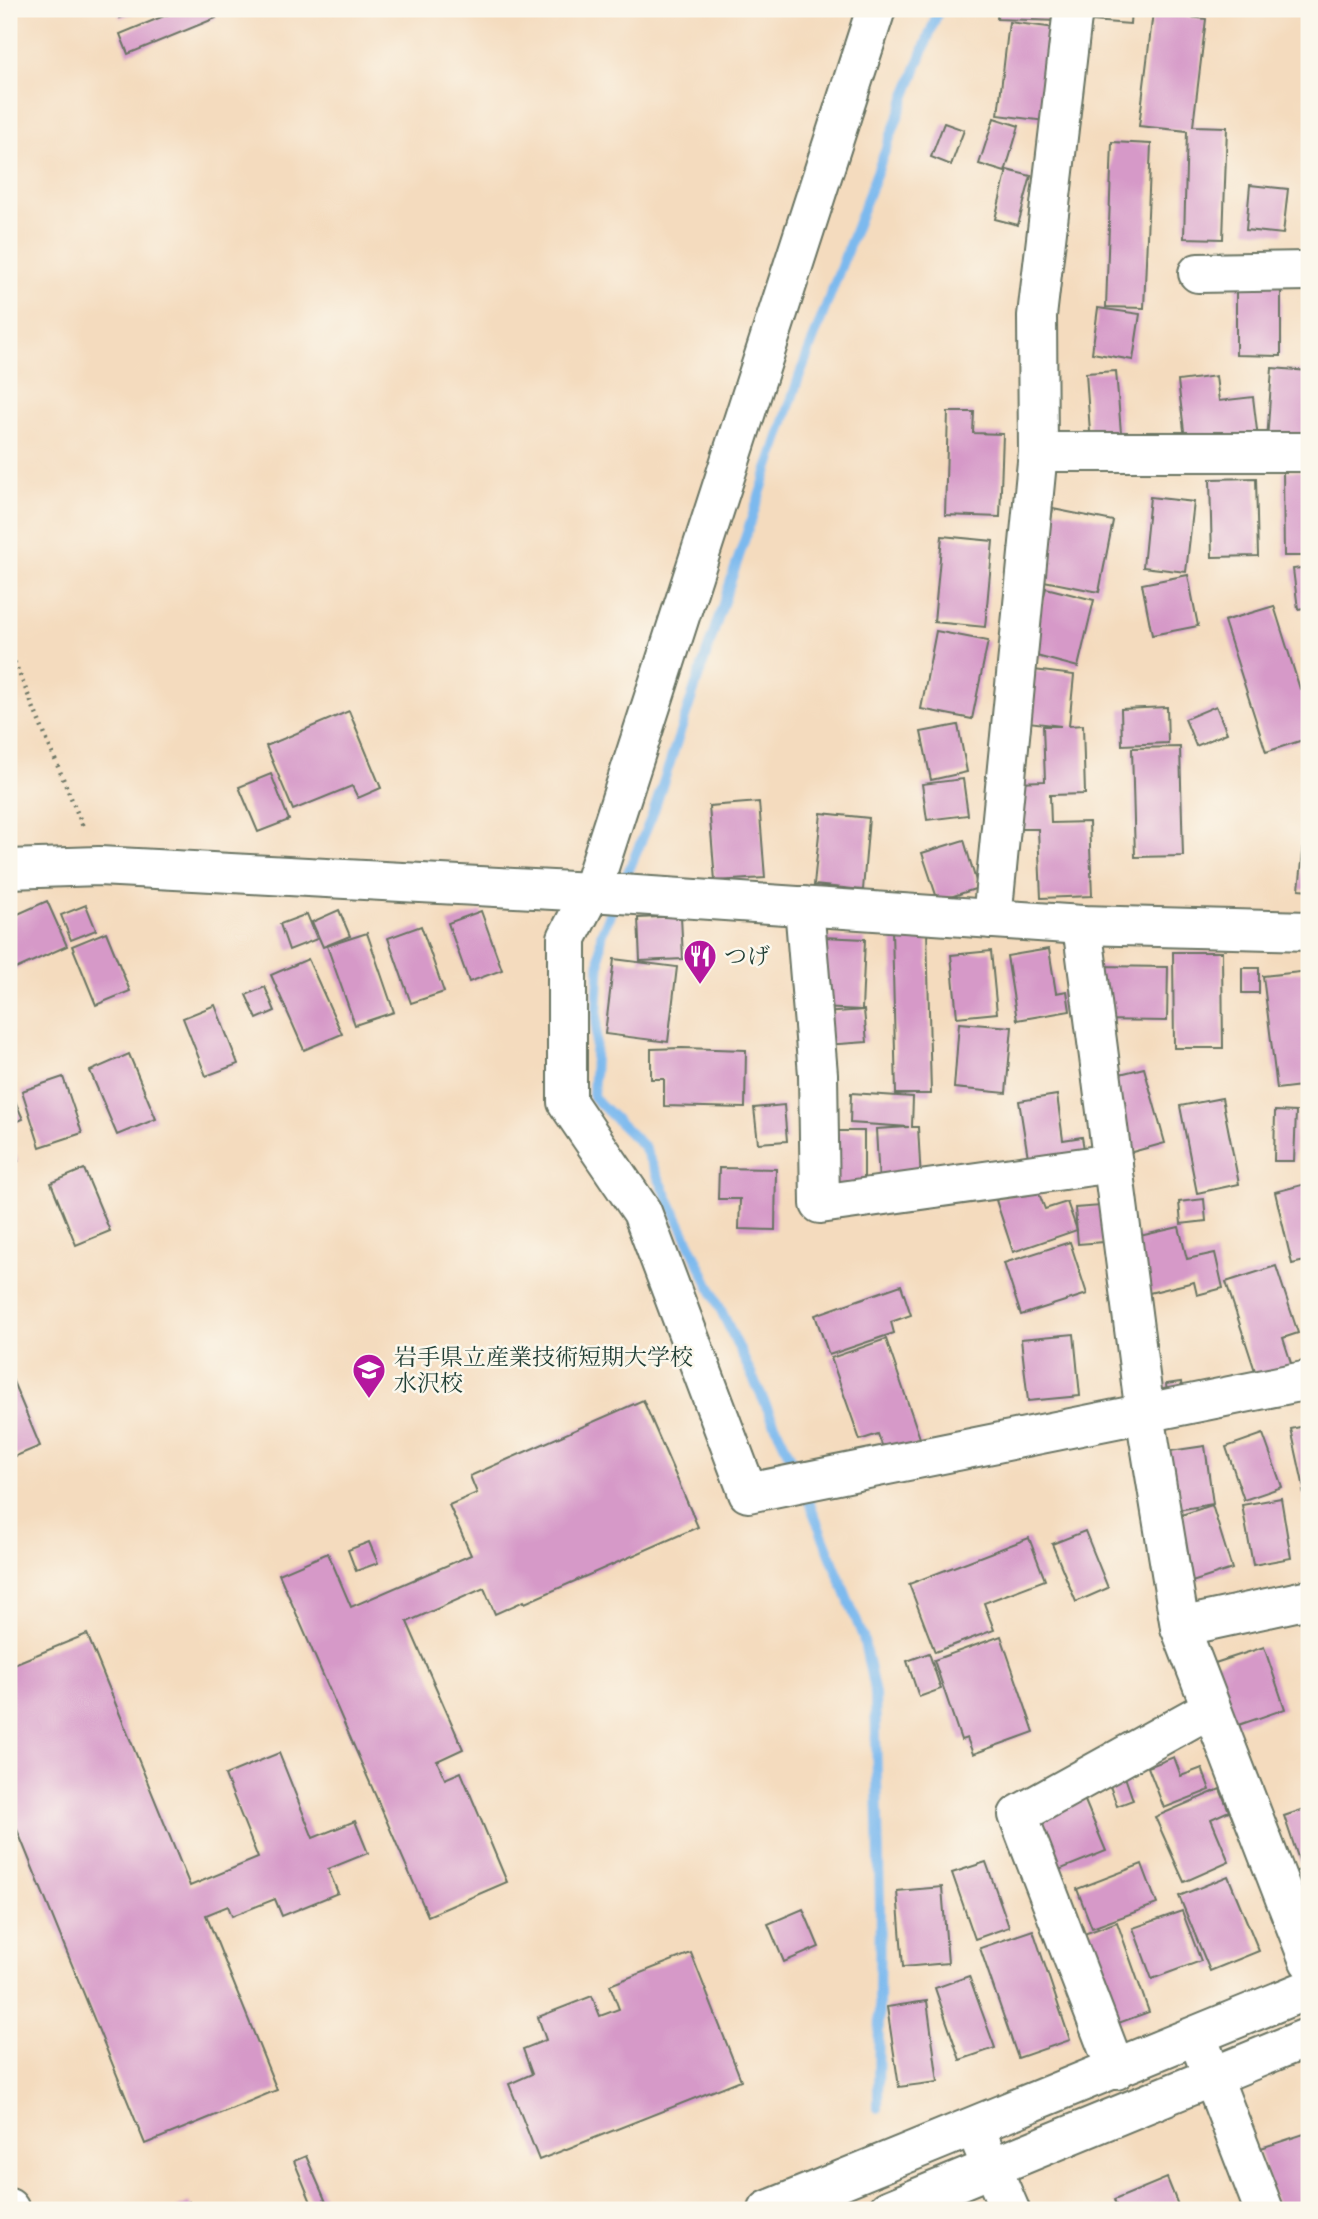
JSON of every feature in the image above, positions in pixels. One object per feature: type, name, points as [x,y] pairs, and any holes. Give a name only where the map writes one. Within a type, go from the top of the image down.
[{"type":"street","points":[[876,9],[591,892],[567,938],[567,1102],[642,1212],[748,1493],[1309,1380]]},
{"type":"street","points":[[992,919],[1038,452],[1037,316],[1073,9]]},
{"type":"street","points":[[1198,273],[1309,271]]},
{"type":"street","points":[[1038,452],[1309,452]]},
{"type":"street","points":[[9,869],[99,866],[591,892],[1082,925],[1309,930]]},
{"type":"street","points":[[803,906],[818,1074],[820,1204],[1113,1163]]},
{"type":"street","points":[[1082,925],[1145,1414],[1180,1627],[1309,1961]]},
{"type":"street","points":[[1180,1627],[1309,1599]]},
{"type":"street","points":[[1116,2070],[1018,1815],[1211,1708]]},
{"type":"street","points":[[768,2210],[1309,1989]]},
{"type":"street","points":[[1197,2036],[1264,2210]]},
{"type":"street","points":[[888,2210],[1309,2037]]},
{"type":"street","points":[[975,2127],[1010,2210]]},
{"type":"path","points":[[9,649],[99,866]]},
{"type":"building","points":[[117,9],[145,9],[120,18]]},
{"type":"building","points":[[181,9],[212,9],[216,18],[128,54],[120,34]]},
{"type":"building","points":[[998,9],[1058,9],[1058,21],[997,19]]},
{"type":"building","points":[[1080,9],[1131,9],[1130,24],[1079,20]]},
{"type":"building","points":[[1249,9],[1268,9],[1268,11],[1250,12]]},
{"type":"building","points":[[1153,12],[1206,19],[1193,126],[1227,127],[1223,239],[1184,238],[1187,131],[1139,126]]},
{"type":"building","points":[[1009,22],[1056,28],[1045,121],[998,115]]},
{"type":"building","points":[[994,118],[1019,126],[1005,172],[979,164]]},
{"type":"building","points":[[944,123],[964,130],[951,165],[931,157]]},
{"type":"building","points":[[1112,142],[1151,144],[1144,308],[1106,307]]},
{"type":"building","points":[[1007,170],[1031,176],[1018,225],[995,219]]},
{"type":"building","points":[[1250,185],[1288,189],[1283,234],[1246,230]]},
{"type":"building","points":[[1236,284],[1281,284],[1281,356],[1236,355]]},
{"type":"building","points":[[1098,308],[1140,314],[1133,360],[1092,353]]},
{"type":"building","points":[[1272,368],[1309,371],[1309,444],[1267,441]]},
{"type":"building","points":[[1116,371],[1122,445],[1091,447],[1086,373]]},
{"type":"building","points":[[1216,376],[1219,401],[1253,397],[1259,447],[1187,455],[1178,381]]},
{"type":"building","points":[[948,412],[974,412],[973,433],[1003,434],[1000,517],[945,515]]},
{"type":"building","points":[[1283,471],[1309,471],[1309,556],[1284,556]]},
{"type":"building","points":[[1256,478],[1258,556],[1212,557],[1210,479]]},
{"type":"building","points":[[1150,497],[1194,502],[1186,572],[1143,567]]},
{"type":"building","points":[[1053,509],[1113,521],[1099,592],[1039,580]]},
{"type":"building","points":[[942,536],[993,541],[985,627],[934,622]]},
{"type":"building","points":[[1309,567],[1309,607],[1298,609],[1293,569]]},
{"type":"building","points":[[1188,575],[1198,626],[1152,635],[1142,584]]},
{"type":"building","points":[[1046,588],[1094,600],[1078,667],[1029,654]]},
{"type":"building","points":[[1274,606],[1300,689],[1309,686],[1309,738],[1266,752],[1224,621]]},
{"type":"building","points":[[936,631],[988,641],[972,719],[921,709]]},
{"type":"building","points":[[1034,670],[1074,675],[1069,726],[1083,725],[1085,794],[1050,795],[1051,823],[1089,822],[1092,896],[1041,898],[1038,829],[1017,829],[1015,782],[1045,781],[1043,726],[1061,726],[1028,722]]},
{"type":"building","points":[[1216,706],[1227,733],[1196,746],[1185,719]]},
{"type":"building","points":[[1167,707],[1168,743],[1122,745],[1121,709]]},
{"type":"building","points":[[349,711],[381,788],[358,798],[352,786],[293,810],[266,746]]},
{"type":"building","points":[[958,725],[967,772],[931,780],[921,732]]},
{"type":"building","points":[[1180,747],[1183,856],[1135,857],[1132,748]]},
{"type":"building","points":[[271,774],[289,820],[258,832],[239,787]]},
{"type":"building","points":[[963,779],[968,815],[927,820],[922,784]]},
{"type":"building","points":[[759,802],[765,878],[715,881],[709,806]]},
{"type":"building","points":[[821,813],[869,818],[863,890],[814,885]]},
{"type":"building","points":[[1309,816],[1309,890],[1299,889]]},
{"type":"building","points":[[964,840],[978,888],[938,901],[922,853]]},
{"type":"building","points":[[47,901],[67,946],[9,972],[9,918]]},
{"type":"building","points":[[86,905],[96,930],[71,940],[61,915]]},
{"type":"building","points":[[339,910],[350,936],[323,947],[312,922]]},
{"type":"building","points":[[481,911],[502,970],[469,982],[448,923]]},
{"type":"building","points":[[307,914],[317,939],[289,950],[280,924]]},
{"type":"building","points":[[681,916],[683,959],[640,961],[638,918]]},
{"type":"building","points":[[421,926],[444,992],[411,1003],[388,938]]},
{"type":"building","points":[[927,928],[931,1094],[896,1094],[892,929]]},
{"type":"building","points":[[106,932],[130,991],[96,1005],[72,946]]},
{"type":"building","points":[[367,933],[394,1012],[355,1025],[327,946]]},
{"type":"building","points":[[823,937],[865,939],[862,1010],[820,1008]]},
{"type":"building","points":[[1049,949],[1056,993],[1067,991],[1070,1011],[1017,1020],[1007,956]]},
{"type":"building","points":[[991,951],[997,1013],[957,1017],[951,955]]},
{"type":"building","points":[[1173,952],[1222,952],[1223,1048],[1174,1048]]},
{"type":"building","points":[[308,959],[342,1034],[304,1050],[271,975]]},
{"type":"building","points":[[614,959],[677,967],[668,1042],[605,1034]]},
{"type":"building","points":[[1097,966],[1168,967],[1167,1021],[1097,1020]]},
{"type":"building","points":[[1242,968],[1259,968],[1259,993],[1242,993]]},
{"type":"building","points":[[1309,971],[1309,1085],[1277,1089],[1263,976]]},
{"type":"building","points":[[265,987],[275,1011],[257,1019],[246,995]]},
{"type":"building","points":[[215,1005],[238,1064],[206,1076],[183,1018]]},
{"type":"building","points":[[864,1010],[867,1042],[825,1045],[823,1013]]},
{"type":"building","points":[[959,1023],[1012,1027],[1006,1093],[954,1088]]},
{"type":"building","points":[[651,1049],[746,1050],[745,1108],[664,1106],[664,1079],[651,1079]]},
{"type":"building","points":[[129,1054],[156,1119],[117,1135],[90,1071]]},
{"type":"building","points":[[1144,1068],[1165,1143],[1125,1154],[1104,1078]]},
{"type":"building","points":[[63,1077],[82,1133],[40,1147],[22,1091]]},
{"type":"building","points":[[11,1092],[23,1119],[9,1125],[9,1093]]},
{"type":"building","points":[[851,1093],[913,1097],[912,1127],[918,1127],[921,1181],[879,1183],[876,1129],[909,1127],[850,1123]]},
{"type":"building","points":[[1057,1095],[1063,1140],[1082,1137],[1087,1167],[1031,1176],[1019,1101]]},
{"type":"building","points":[[1222,1098],[1239,1184],[1197,1193],[1180,1106]]},
{"type":"building","points":[[784,1105],[787,1141],[758,1143],[754,1108]]},
{"type":"building","points":[[1275,1111],[1296,1112],[1294,1161],[1274,1161]]},
{"type":"building","points":[[829,1131],[864,1131],[864,1187],[829,1186]]},
{"type":"building","points":[[9,1140],[18,1161],[9,1165]]},
{"type":"building","points":[[719,1168],[776,1169],[775,1230],[739,1229],[740,1199],[718,1199]]},
{"type":"building","points":[[84,1169],[110,1231],[76,1245],[51,1183]]},
{"type":"building","points":[[1309,1183],[1309,1260],[1292,1264],[1275,1192]]},
{"type":"building","points":[[1036,1186],[1045,1209],[1067,1202],[1077,1230],[1013,1252],[996,1200]]},
{"type":"building","points":[[1204,1199],[1206,1221],[1181,1224],[1179,1202]]},
{"type":"building","points":[[1101,1206],[1104,1242],[1078,1244],[1075,1208]]},
{"type":"building","points":[[1179,1227],[1187,1259],[1215,1253],[1223,1288],[1197,1295],[1194,1282],[1145,1294],[1131,1238]]},
{"type":"building","points":[[1070,1242],[1087,1294],[1021,1315],[1004,1263]]},
{"type":"building","points":[[1276,1266],[1298,1333],[1283,1338],[1292,1366],[1257,1377],[1226,1282]]},
{"type":"building","points":[[901,1285],[911,1315],[891,1322],[894,1333],[829,1355],[815,1315]]},
{"type":"building","points":[[1074,1334],[1080,1396],[1028,1401],[1021,1339]]},
{"type":"building","points":[[886,1339],[922,1444],[886,1456],[878,1434],[860,1440],[831,1358]]},
{"type":"building","points":[[9,1372],[40,1446],[9,1459]]},
{"type":"building","points":[[1181,1382],[1183,1399],[1168,1401],[1166,1384]]},
{"type":"building","points":[[643,1400],[698,1527],[495,1614],[484,1588],[407,1622],[463,1749],[437,1761],[445,1779],[461,1772],[507,1882],[428,1916],[279,1574],[328,1553],[351,1607],[471,1555],[449,1505],[477,1493],[470,1476]]},
{"type":"building","points":[[1309,1425],[1309,1487],[1304,1488],[1291,1429]]},
{"type":"building","points":[[1263,1434],[1282,1487],[1244,1500],[1226,1447]]},
{"type":"building","points":[[1205,1446],[1213,1504],[1172,1511],[1163,1452]]},
{"type":"building","points":[[1309,1490],[1309,1511],[1308,1512],[1303,1491]]},
{"type":"building","points":[[1281,1498],[1291,1558],[1253,1565],[1242,1505]]},
{"type":"building","points":[[1212,1505],[1232,1569],[1192,1582],[1172,1518]]},
{"type":"building","points":[[1085,1531],[1108,1588],[1076,1602],[1052,1544]]},
{"type":"building","points":[[1029,1538],[1045,1580],[984,1603],[994,1630],[935,1652],[909,1584]]},
{"type":"building","points":[[369,1542],[378,1563],[356,1571],[348,1550]]},
{"type":"building","points":[[87,1634],[190,1886],[258,1858],[225,1775],[279,1753],[313,1838],[355,1821],[368,1853],[328,1869],[338,1893],[282,1916],[275,1899],[232,1916],[228,1906],[206,1915],[277,2090],[145,2144],[9,1810],[9,1666]]},
{"type":"building","points":[[1001,1636],[1034,1732],[973,1754],[967,1738],[961,1740],[934,1660]]},
{"type":"building","points":[[1264,1647],[1285,1709],[1233,1727],[1212,1664]]},
{"type":"building","points":[[929,1653],[941,1689],[919,1697],[907,1661]]},
{"type":"building","points":[[1174,1757],[1181,1776],[1202,1768],[1210,1790],[1164,1808],[1148,1767]]},
{"type":"building","points":[[1124,1774],[1133,1800],[1117,1806],[1108,1780]]},
{"type":"building","points":[[1078,1784],[1106,1851],[1059,1870],[1032,1804]]},
{"type":"building","points":[[1220,1789],[1229,1811],[1211,1819],[1229,1862],[1184,1882],[1155,1817]]},
{"type":"building","points":[[1308,1808],[1309,1860],[1300,1863],[1284,1816]]},
{"type":"building","points":[[986,1862],[1009,1927],[975,1939],[952,1873]]},
{"type":"building","points":[[1142,1864],[1157,1904],[1092,1928],[1077,1889]]},
{"type":"building","points":[[1309,1867],[1309,1924],[1291,1873]]},
{"type":"building","points":[[1228,1876],[1259,1951],[1210,1971],[1179,1896]]},
{"type":"building","points":[[942,1887],[948,1963],[903,1967],[897,1891]]},
{"type":"building","points":[[803,1909],[819,1947],[784,1962],[768,1924]]},
{"type":"building","points":[[1182,1911],[1201,1961],[1152,1979],[1133,1928]]},
{"type":"building","points":[[1117,1922],[1149,2012],[1113,2025],[1081,1935]]},
{"type":"building","points":[[1033,1930],[1070,2040],[1018,2058],[980,1948]]},
{"type":"building","points":[[691,1953],[741,2080],[539,2160],[509,2084],[532,2074],[523,2049],[546,2040],[538,2017],[592,1996],[600,2016],[619,2009],[610,1985]]},
{"type":"building","points":[[969,1976],[995,2048],[960,2060],[935,1988]]},
{"type":"building","points":[[927,2001],[938,2082],[899,2087],[887,2007]]},
{"type":"building","points":[[1307,2133],[1309,2207],[1278,2210],[1258,2149]]},
{"type":"building","points":[[306,2156],[326,2202],[313,2207],[294,2161]]},
{"type":"building","points":[[1167,2178],[1180,2210],[1118,2210],[1114,2200]]},
{"type":"building","points":[[189,2202],[192,2210],[178,2210],[177,2208]]},
{"type":"waterway","points":[[878,2108],[880,1904],[875,1694],[863,1637],[795,1467],[644,1147],[593,1097],[601,935],[652,816],[799,377],[939,9]]},
{"type":"place","name":"つげ","points":[[700,986]]},
{"type":"place","name":"岩手県立産業技術短期大学校 水沢校","points":[[369,1400]]}]
